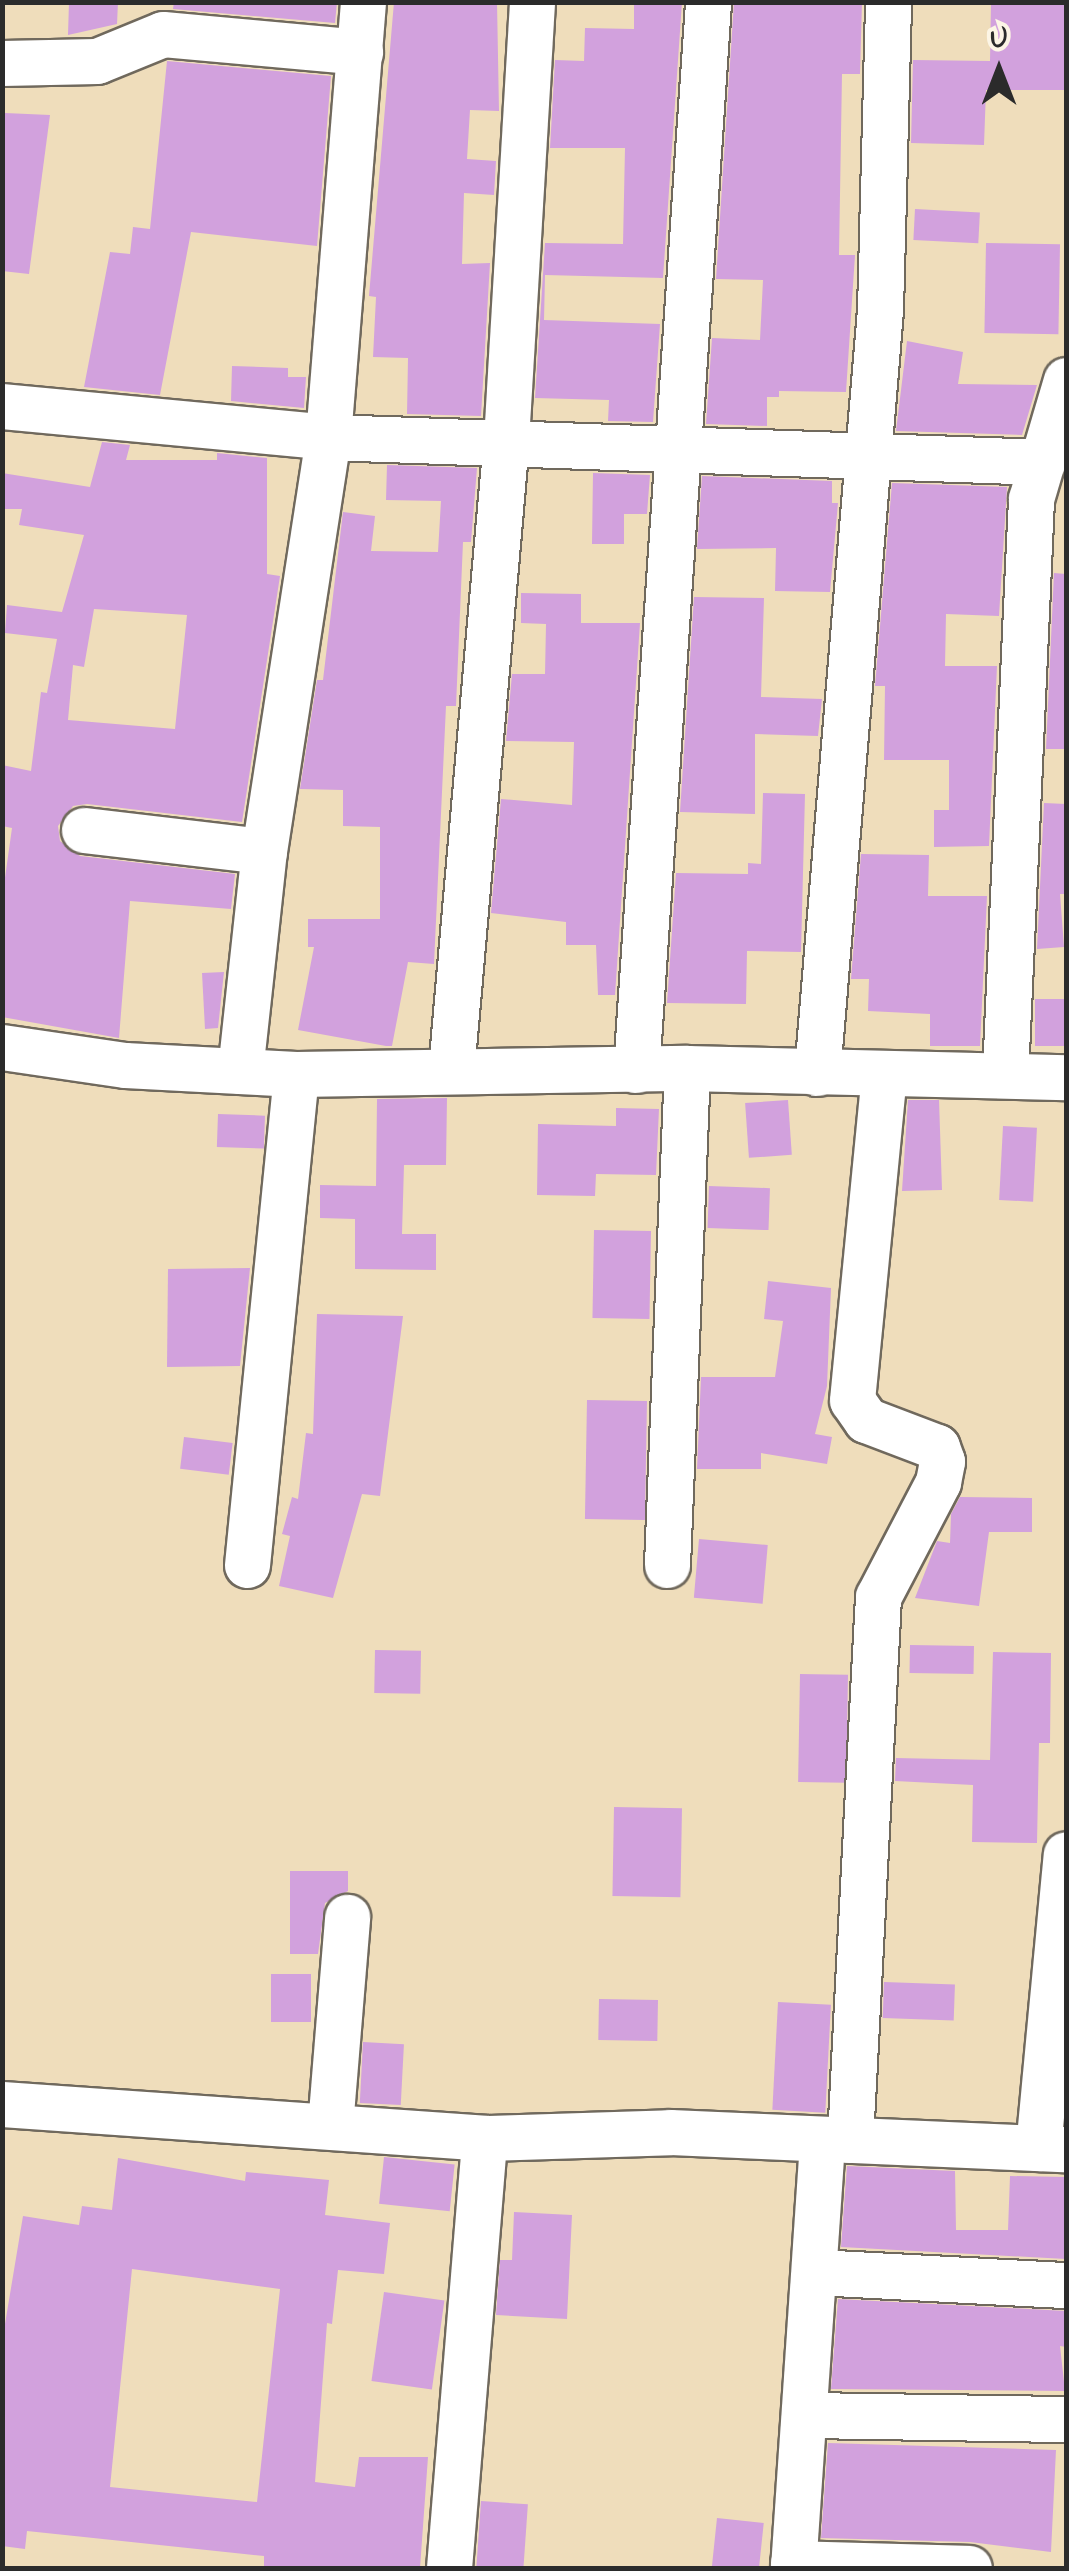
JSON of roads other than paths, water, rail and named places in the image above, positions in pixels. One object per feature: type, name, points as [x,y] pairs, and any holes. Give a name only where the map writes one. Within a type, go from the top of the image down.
[{"type":"street","points":[[240,1071],[264,851],[328,437],[363,2]]},
{"type":"street","points":[[451,1070],[506,440],[532,2]]},
{"type":"street","points":[[636,1070],[708,2]]},
{"type":"street","points":[[818,1073],[880,310],[888,2]]},
{"type":"street","points":[[2,63],[97,61],[164,34],[360,52]]},
{"type":"street","points":[[1005,1074],[1014,784],[1031,499],[1066,380]]},
{"type":"street","points":[[2,406],[328,437],[506,440],[866,458],[1042,462]]},
{"type":"street","points":[[84,830],[264,851]]},
{"type":"street","points":[[2,1047],[125,1065],[296,1074],[688,1068],[1066,1077]]},
{"type":"street","points":[[667,1565],[688,1068]]},
{"type":"street","points":[[247,1565],[296,1074]]},
{"type":"street","points":[[884,1074],[852,1407],[866,1420],[930,1442],[942,1461],[934,1490],[878,1597],[836,2140],[815,2272],[793,2566],[970,2568]]},
{"type":"street","points":[[2,2104],[484,2138],[670,2132],[1052,2149],[1066,1854]]},
{"type":"street","points":[[330,2126],[347,1917]]},
{"type":"street","points":[[450,2568],[484,2138]]},
{"type":"street","points":[[815,2272],[1066,2285]]},
{"type":"street","points":[[807,2415],[1066,2419]]}]
